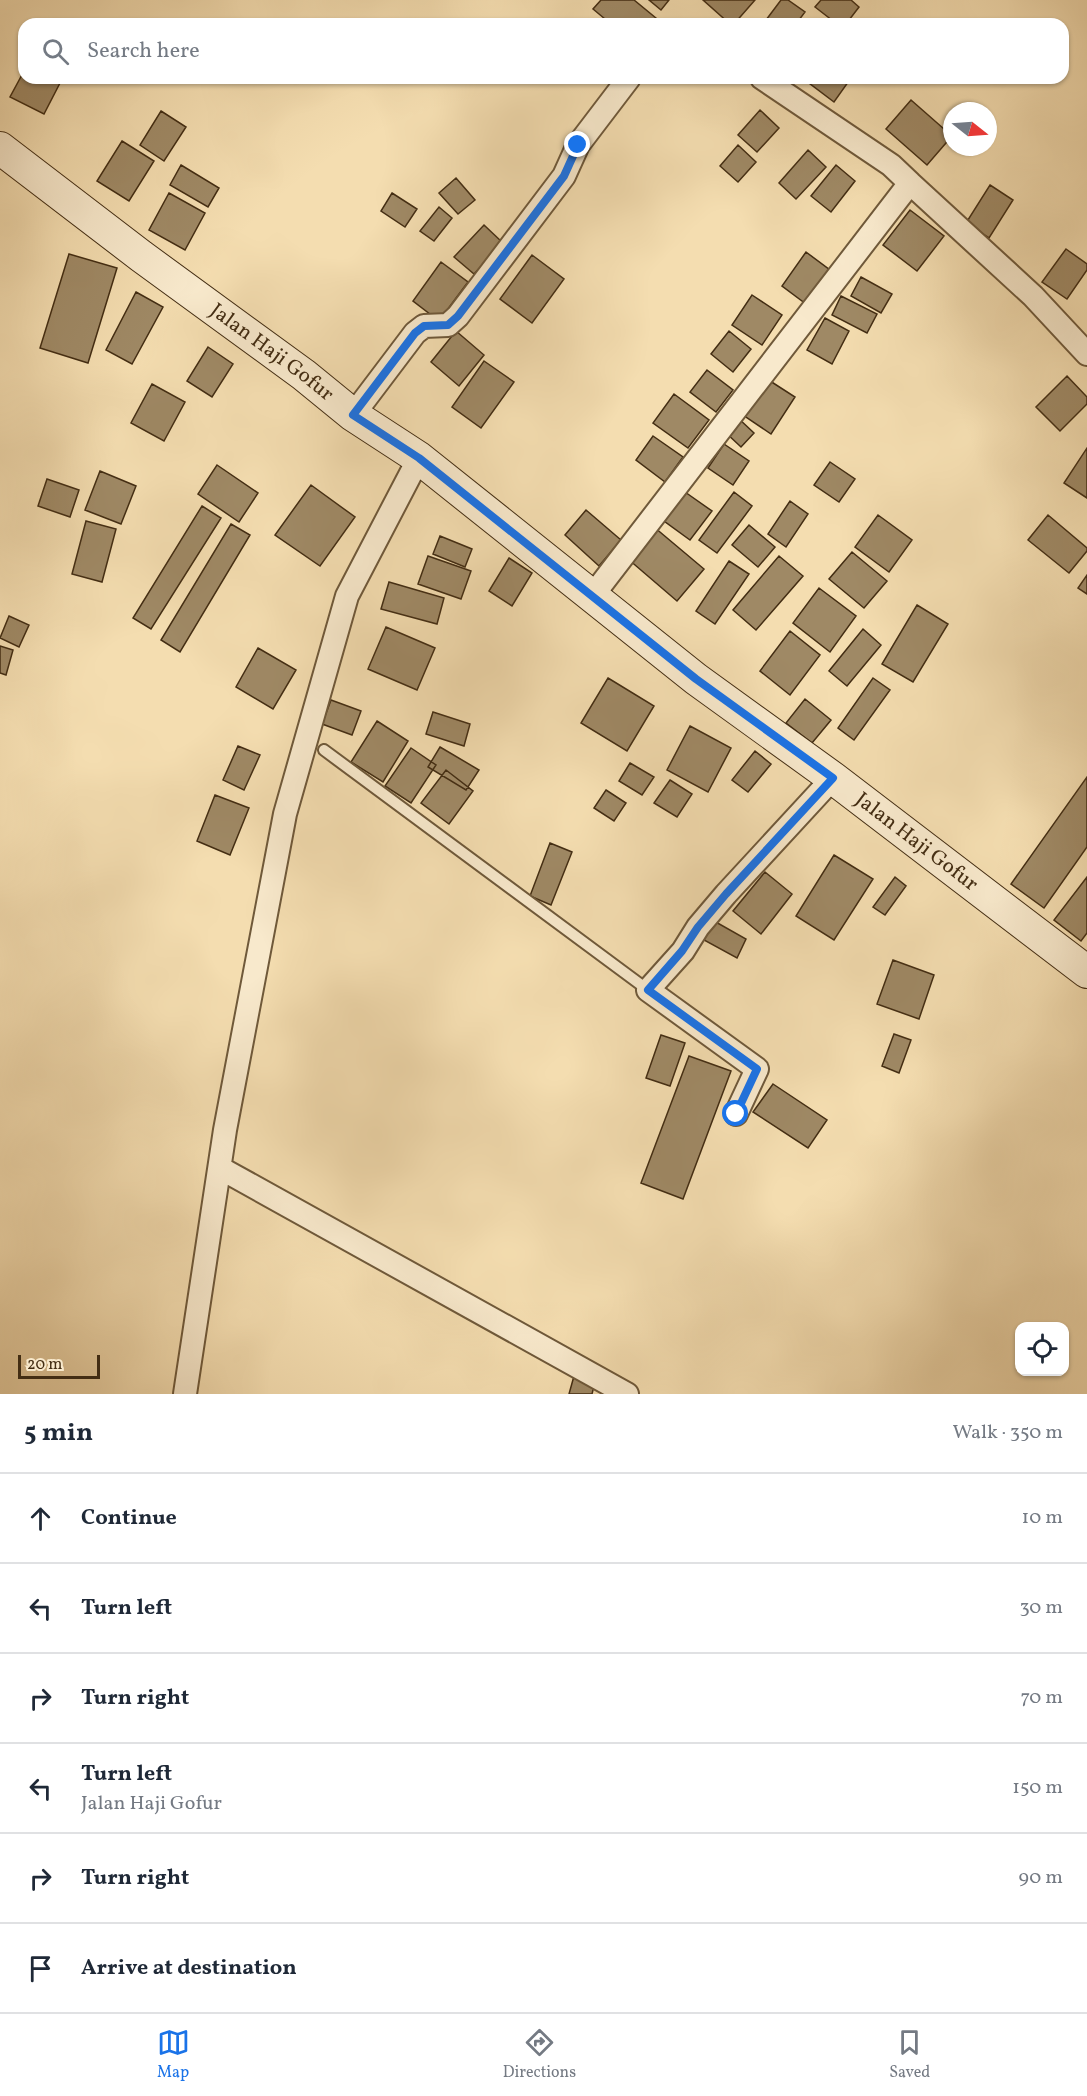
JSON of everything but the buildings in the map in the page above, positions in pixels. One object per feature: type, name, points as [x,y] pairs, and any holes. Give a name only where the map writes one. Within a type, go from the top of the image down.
[{"type":"street","points":[[353,415],[415,333],[424,326],[448,325],[458,316],[564,176],[578,145],[624,84]]},
{"type":"street","points":[[771,84],[891,165],[1033,296],[1087,354]]},
{"type":"street","name":"Jalan Haji Gofur","points":[[0,148],[141,256],[304,375],[353,415],[419,458],[696,679],[833,778],[1087,972]]},
{"type":"street","points":[[593,595],[910,183]]},
{"type":"street","points":[[185,1394],[225,1130],[288,802],[346,596],[419,458]]},
{"type":"street","points":[[736,1114],[757,1069],[648,990],[726,894],[833,778]]},
{"type":"street","points":[[220,1168],[627,1394]]},
{"type":"lane","points":[[324,750],[648,990]]},
{"type":"route","points":[[578,145],[564,176],[458,316],[443,327],[424,326],[415,333],[353,415],[419,458],[696,679],[833,778],[726,894],[648,990],[757,1069],[736,1114]]}]
